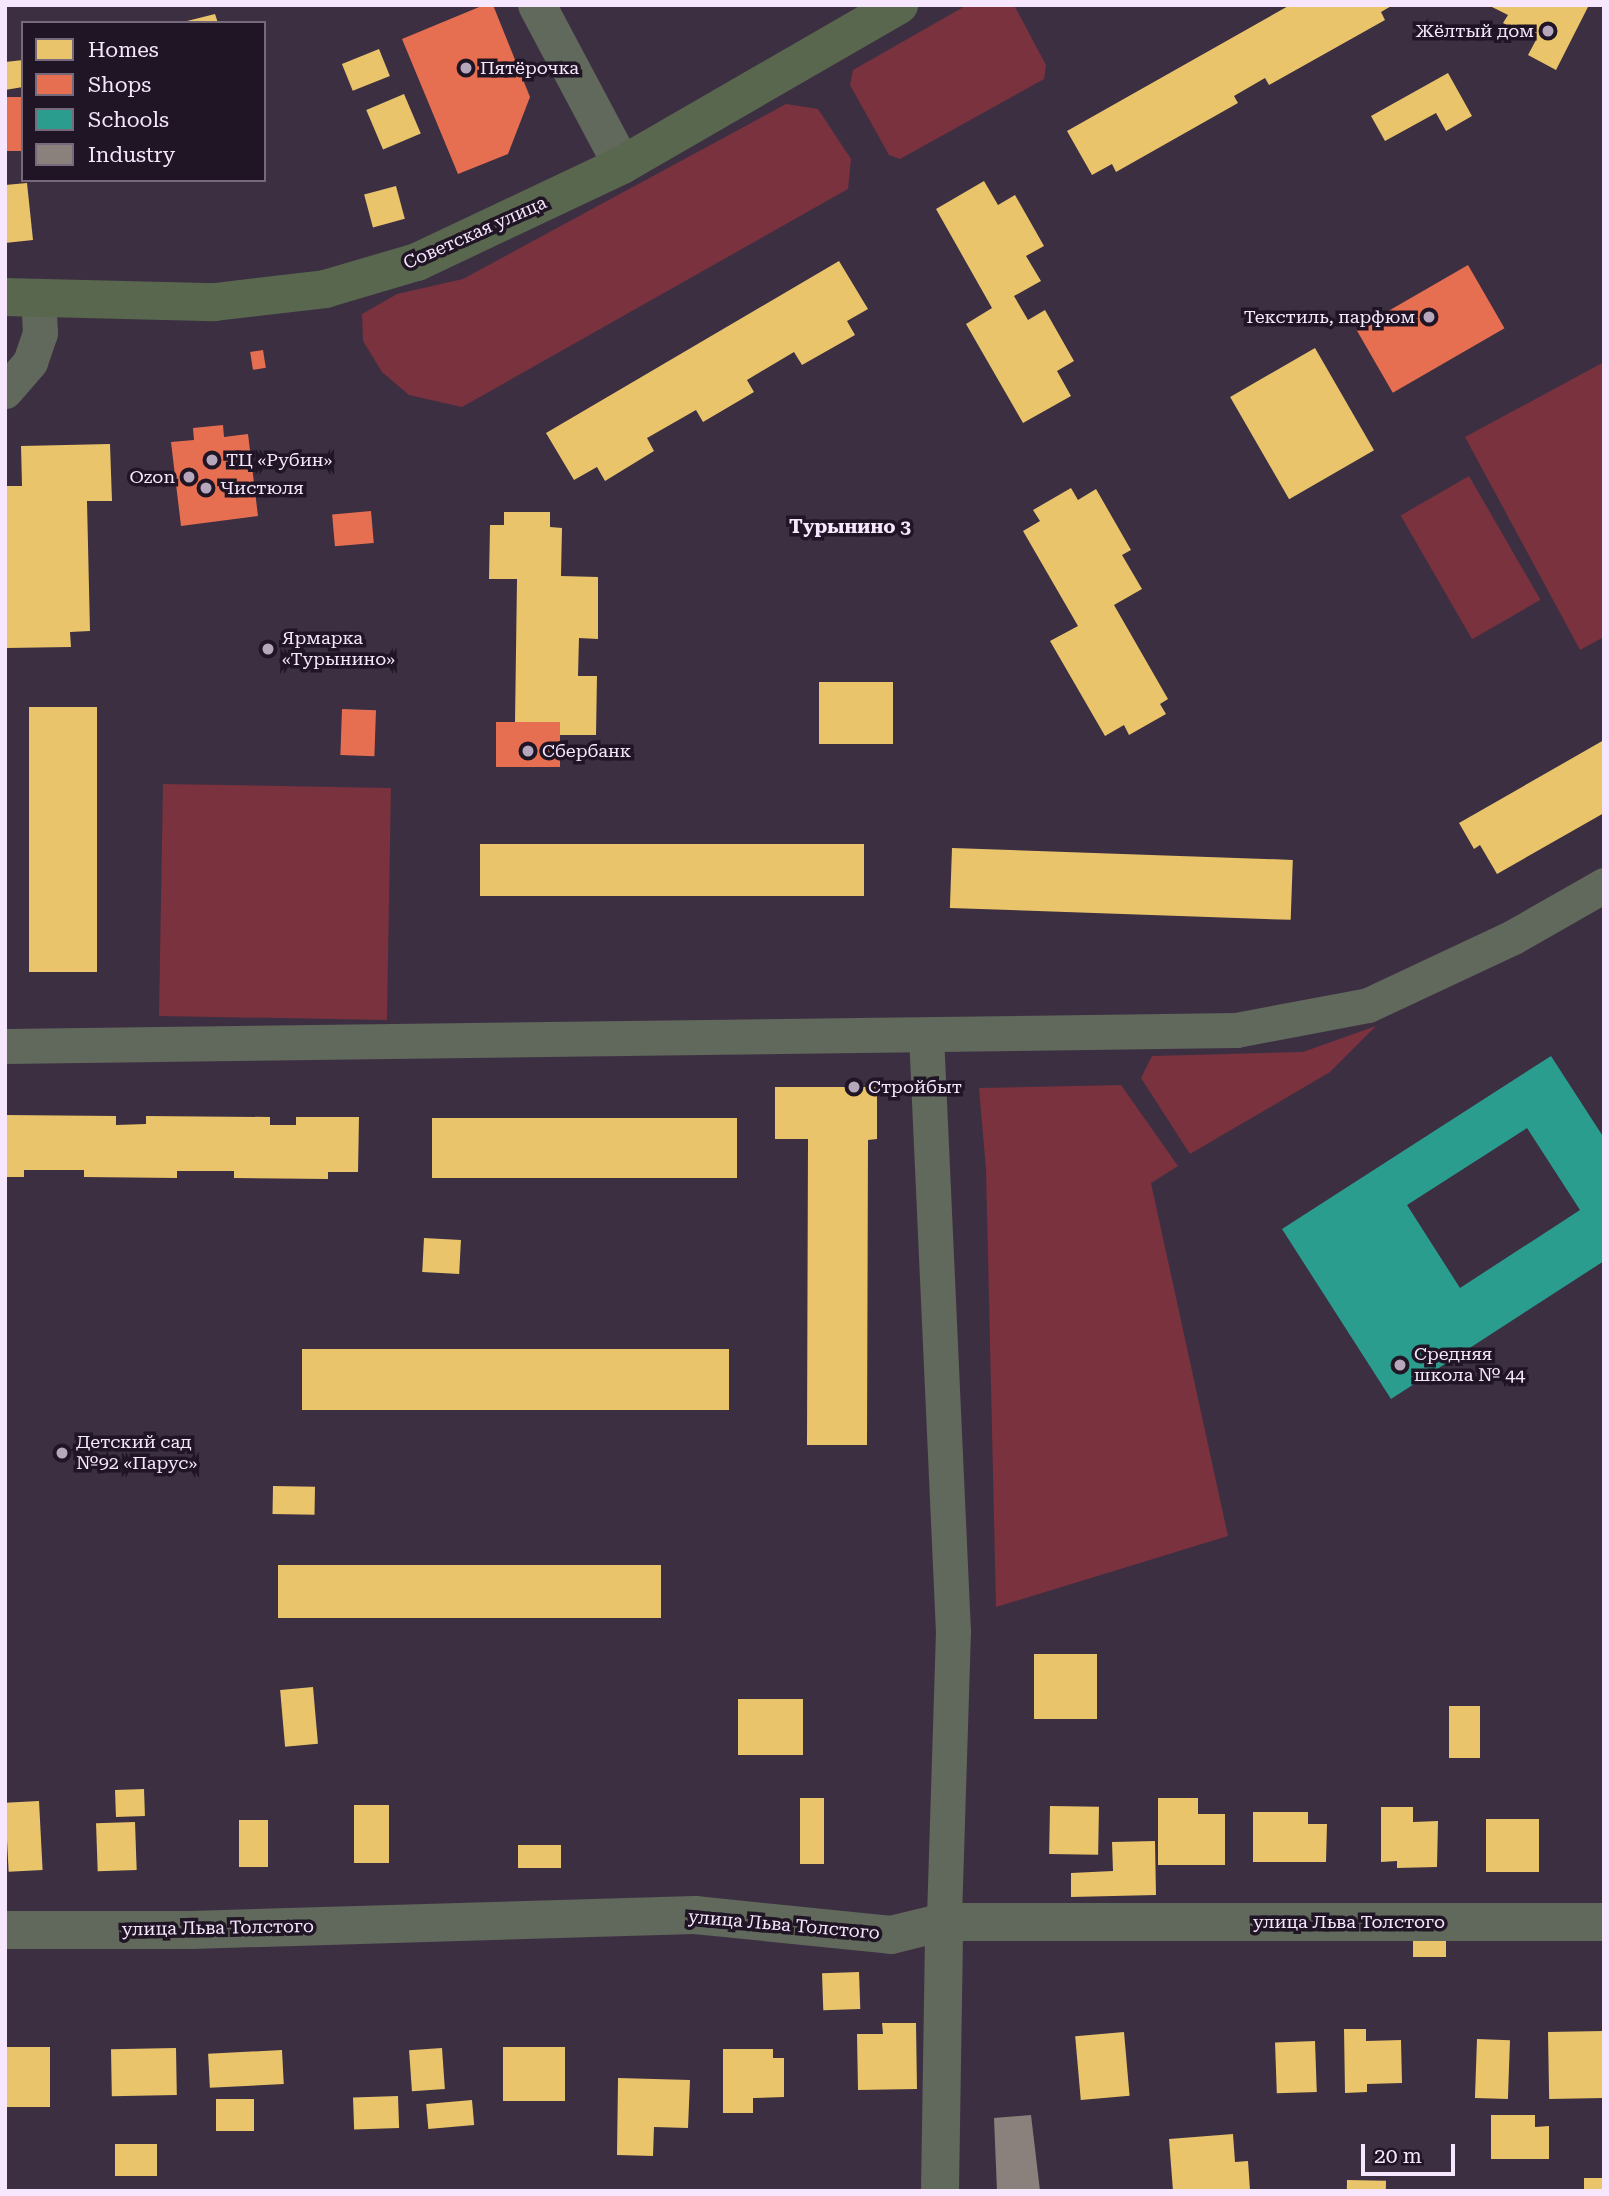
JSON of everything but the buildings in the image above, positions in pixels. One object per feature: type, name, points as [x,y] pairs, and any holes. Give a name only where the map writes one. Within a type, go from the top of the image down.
[{"type":"main road","name":"Советская улица","points":[[22,298],[215,302],[325,289],[416,262],[622,165],[899,5]]},
{"type":"street","points":[[537,5],[622,165]]},
{"type":"street","points":[[5,391],[30,362],[40,333],[22,298]]},
{"type":"street","points":[[5,1046],[1236,1030],[1368,1006],[1513,937],[1604,885]]},
{"type":"street","points":[[926,1035],[953,1631],[944,1922],[940,2191]]},
{"type":"street","name":"улица Льва Толстого","points":[[5,1930],[191,1930],[695,1915],[891,1935],[944,1922],[1604,1922]]},
{"type":"shaded area","points":[[967,5],[1014,5],[1046,65],[1044,79],[900,159],[889,155],[850,85],[853,70]]},
{"type":"shaded area","points":[[786,104],[818,109],[851,159],[848,189],[462,407],[409,395],[382,372],[363,341],[362,314],[397,294],[463,279]]},
{"type":"shaded area","points":[[1604,362],[1604,637],[1580,650],[1465,437]]},
{"type":"shaded area","points":[[1469,476],[1540,600],[1472,639],[1401,516]]},
{"type":"shaded area","points":[[163,784],[391,788],[387,1020],[159,1016]]},
{"type":"shaded area","points":[[1376,1026],[1330,1072],[1190,1154],[1141,1078],[1152,1056],[1303,1052]]},
{"type":"shaded area","points":[[1121,1085],[1178,1166],[1151,1183],[1228,1536],[996,1607],[986,1169],[979,1088]]},
{"type":"place","name":"Жёлтый дом","points":[[1548,31]]},
{"type":"place","name":"Пятёрочка","points":[[466,68]]},
{"type":"place","name":"Текстиль, парфюм","points":[[1429,317]]},
{"type":"place","name":"ТЦ «Рубин»","points":[[212,460]]},
{"type":"place","name":"Ozon","points":[[189,477]]},
{"type":"place","name":"Чистюля","points":[[206,488]]},
{"type":"place","name":"Ярмарка «Турынино»","points":[[268,649]]},
{"type":"place","name":"Сбербанк","points":[[528,751]]},
{"type":"place","name":"Стройбыт","points":[[854,1087]]},
{"type":"place","name":"Средняя школа № 44","points":[[1400,1365]]},
{"type":"place","name":"Детский сад №92 «Парус»","points":[[62,1453]]},
{"type":"district","name":"Турынино 3","points":[[850,527]]}]
